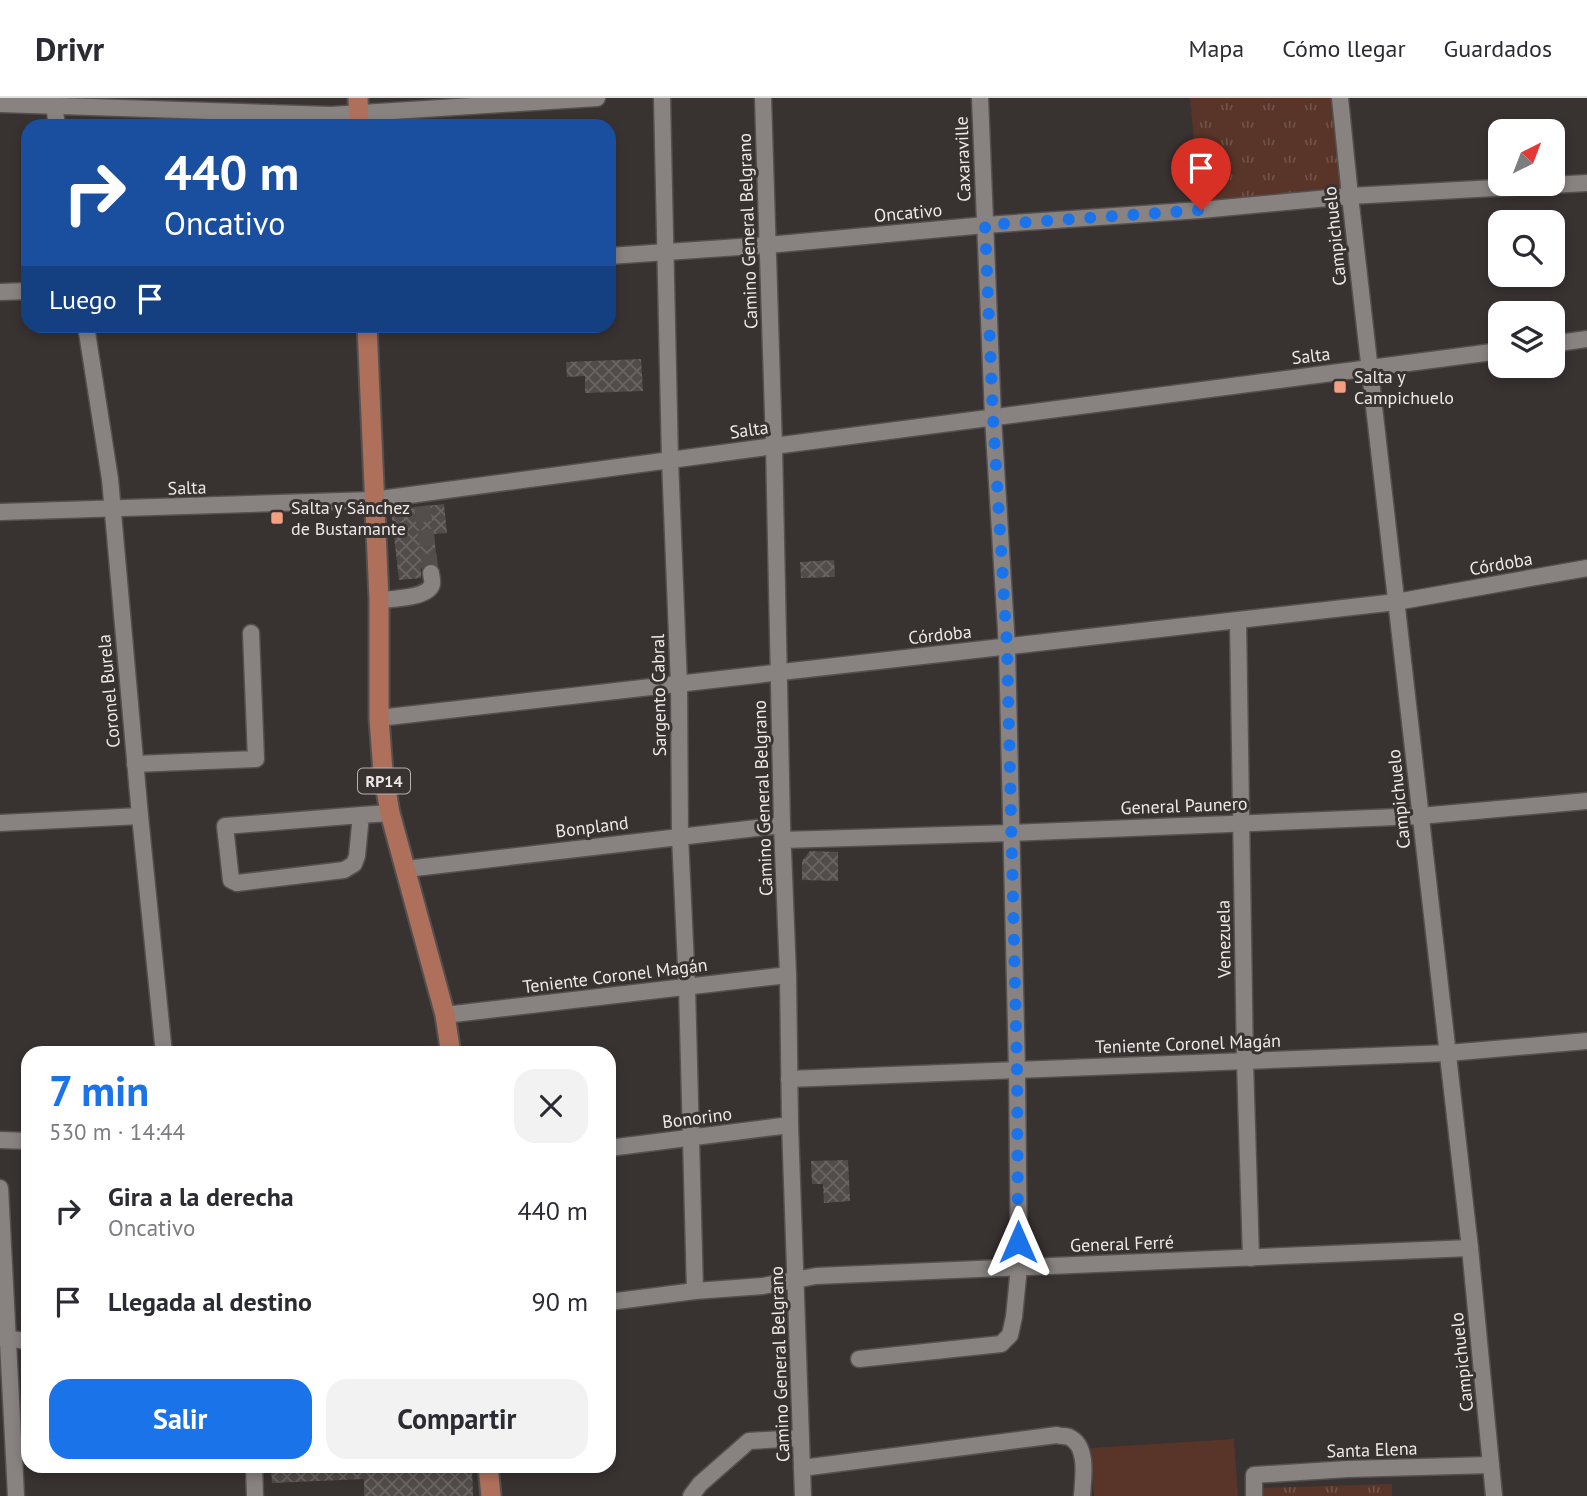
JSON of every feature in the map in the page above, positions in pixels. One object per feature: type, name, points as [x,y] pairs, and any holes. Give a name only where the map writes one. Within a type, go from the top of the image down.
[{"type":"main road","name":"RP14","points":[[367,333],[379,600],[379,718],[383,772],[390,813],[445,1015],[450,1046]]},
{"type":"main road","points":[[489,1473],[491,1496]]},
{"type":"street","points":[[0,104],[54,102],[331,115],[597,98]]},
{"type":"street","name":"Sargento Cabral","points":[[662,98],[670,460],[679,685],[680,836],[695,1291]]},
{"type":"street","name":"Camino General Belgrano","points":[[763,98],[790,1125],[803,1496]]},
{"type":"street","name":"Caxaraville","points":[[859,1359],[1002,1344],[1010,1335],[1014,1317],[1018,1267],[1017,1070],[1007,647],[993,417],[980,98]]},
{"type":"street","name":"Campichuelo","points":[[1340,98],[1470,1248],[1494,1496]]},
{"type":"street","name":"Oncativo","points":[[616,256],[1350,197],[1587,183]]},
{"type":"street","points":[[0,292],[21,291]]},
{"type":"street","name":"Coronel Burela","points":[[87,333],[110,478],[139,816],[163,1046]]},
{"type":"street","points":[[1565,342],[1587,339]]},
{"type":"street","name":"Salta","points":[[0,512],[421,500],[670,460],[1488,353]]},
{"type":"street","name":"Córdoba","points":[[379,718],[1396,602],[1587,568]]},
{"type":"street","points":[[379,600],[421,594],[429,590],[433,583],[431,573]]},
{"type":"street","name":"Venezuela","points":[[1238,620],[1251,1258]]},
{"type":"street","points":[[135,764],[256,759],[251,633]]},
{"type":"street","name":"General Paunero","points":[[783,832],[1011,833],[1420,816],[1587,801]]},
{"type":"street","points":[[362,816],[358,856],[354,864],[344,870],[237,883],[231,880],[225,826],[390,813]]},
{"type":"street","points":[[0,823],[139,816]]},
{"type":"street","name":"Bonpland","points":[[406,869],[680,836],[783,832]]},
{"type":"street","name":"Teniente Coronel Magán","points":[[445,1015],[788,975]]},
{"type":"street","name":"Teniente Coronel Magán","points":[[789,1079],[1448,1053],[1587,1041]]},
{"type":"street","name":"Bonorino","points":[[616,1147],[790,1125]]},
{"type":"street","points":[[0,1140],[21,1141]]},
{"type":"street","points":[[0,1188],[3,1338],[16,1496]]},
{"type":"street","name":"General Ferré","points":[[616,1302],[695,1291],[763,1286],[816,1276],[1470,1248]]},
{"type":"street","points":[[3,1338],[21,1340]]},
{"type":"street","points":[[802,1468],[1057,1435],[1068,1436],[1080,1449],[1084,1463],[1082,1496]]},
{"type":"street","points":[[691,1496],[700,1484],[749,1441],[801,1438]]},
{"type":"street","name":"Santa Elena","points":[[1254,1496],[1254,1475],[1491,1465]]},
{"type":"street","points":[[254,1473],[255,1496]]},
{"type":"green space","points":[[1190,98],[1340,98],[1350,196],[1201,210]]},
{"type":"green space","points":[[1234,1439],[1238,1496],[1094,1496],[1091,1448]]},
{"type":"green space","points":[[1392,1484],[1392,1496],[1263,1496],[1262,1488]]},
{"type":"building","points":[[641,359],[643,391],[585,393],[585,376],[567,377],[566,362]]},
{"type":"building","points":[[444,504],[447,533],[434,534],[437,565],[424,565],[421,578],[399,580],[391,510]]},
{"type":"building","points":[[834,560],[835,577],[801,578],[800,562]]},
{"type":"building","points":[[810,851],[838,852],[838,881],[802,880],[802,861]]},
{"type":"building","points":[[848,1160],[850,1201],[824,1203],[823,1184],[812,1184],[811,1161]]},
{"type":"building","points":[[271,1473],[472,1473],[473,1496],[364,1496],[364,1479],[272,1483]]},
{"type":"tunnel","points":[[422,506],[431,573]]},
{"type":"place","name":"Salta y Campichuelo","points":[[1340,387]]},
{"type":"place","name":"Salta y Sánchez de Bustamante","points":[[277,518]]},
{"type":"route","points":[[1018,1242],[1017,1070],[1007,647],[985,225],[1201,210]]}]
